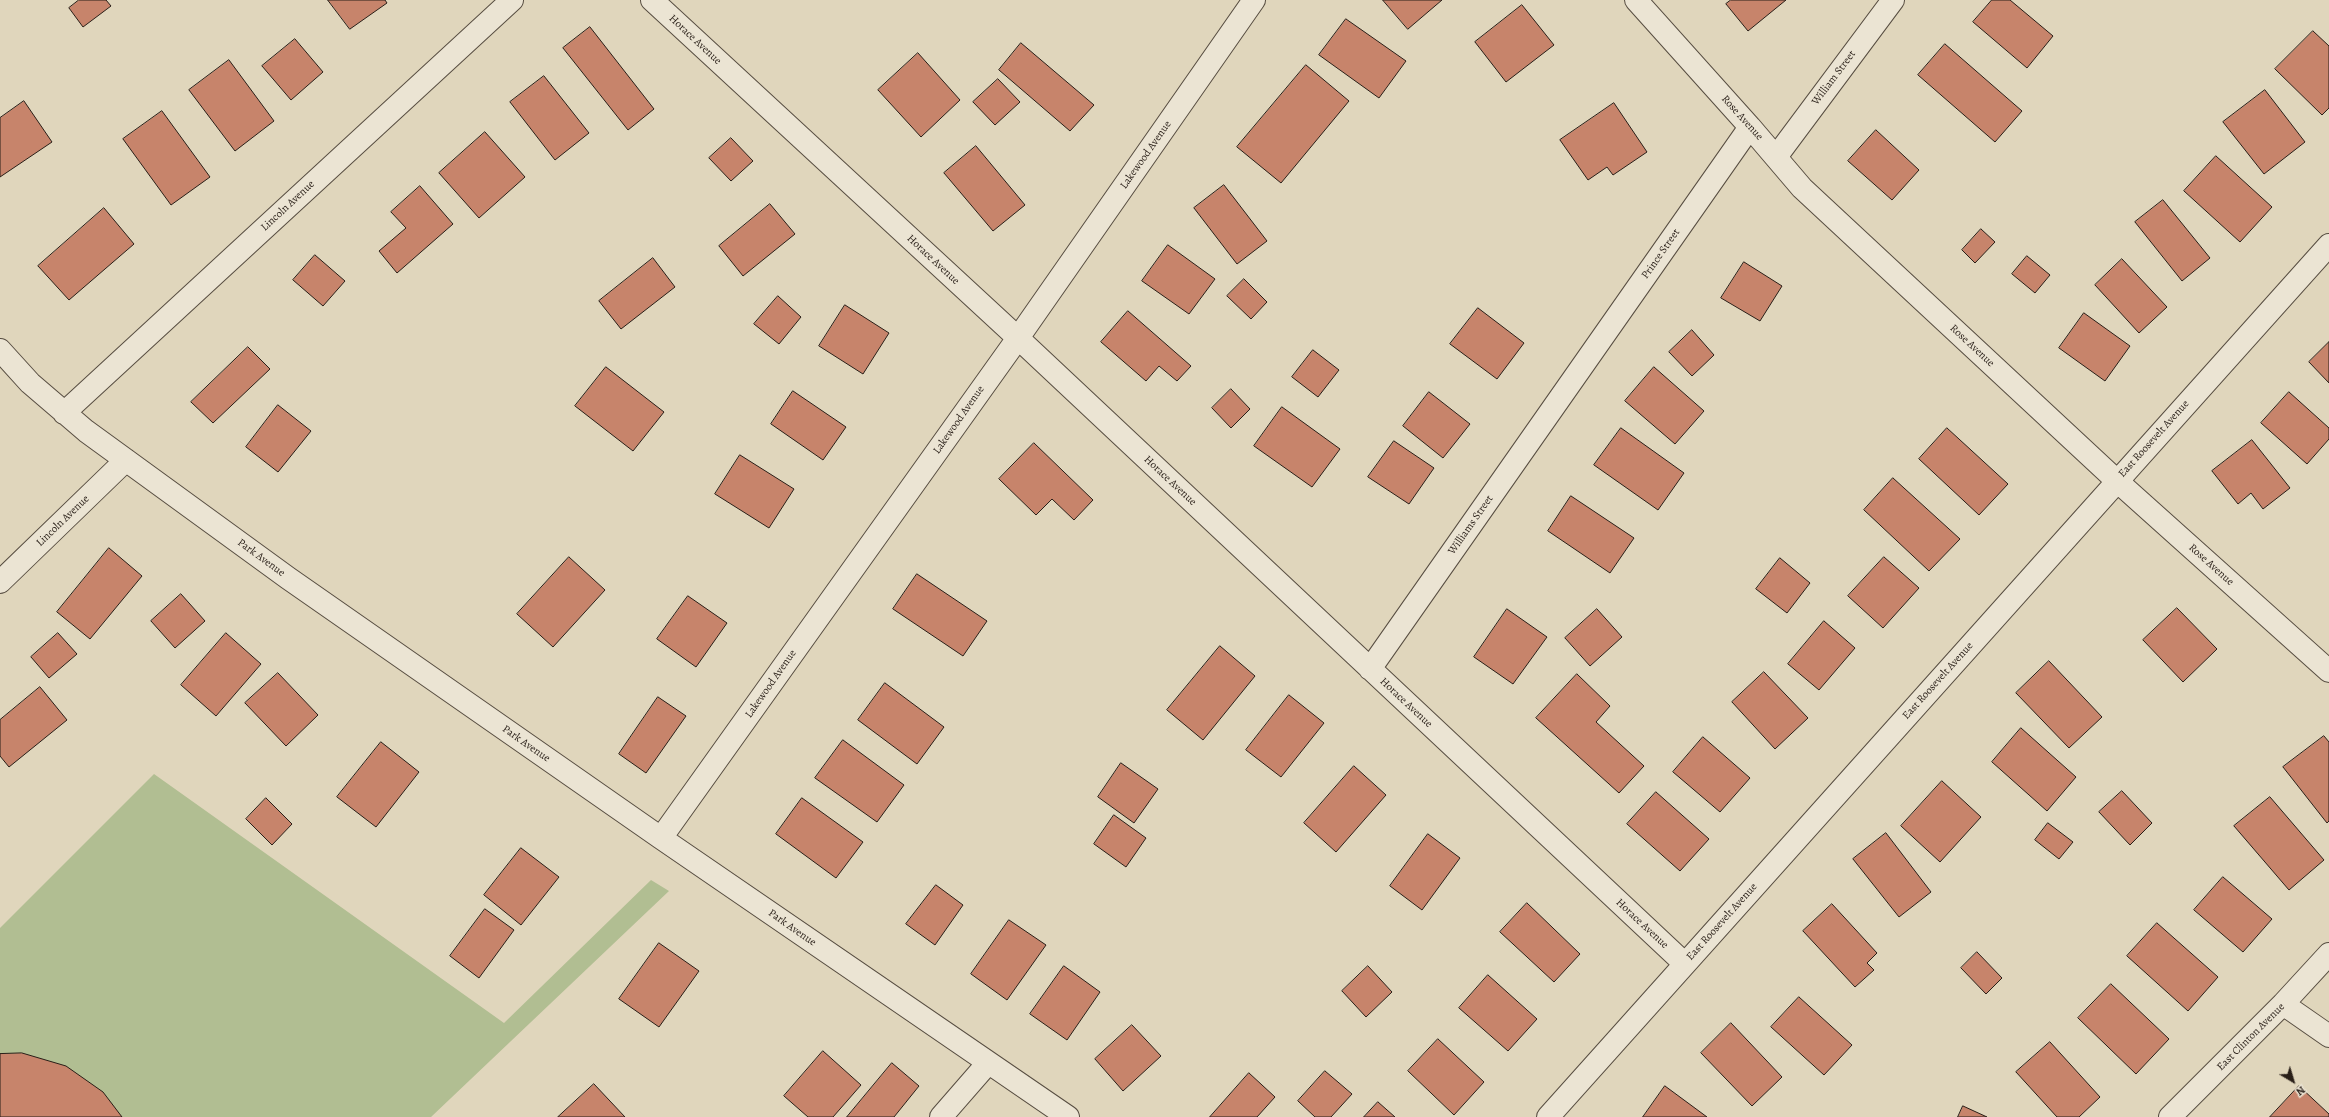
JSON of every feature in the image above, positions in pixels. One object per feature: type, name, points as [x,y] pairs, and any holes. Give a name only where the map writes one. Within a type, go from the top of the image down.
[{"type":"street","name":"Lincoln Avenue","points":[[64,413],[512,0]]},
{"type":"street","name":"Horace Avenue","points":[[652,0],[1018,338],[1685,964]]},
{"type":"street","name":"Lakewood Avenue","points":[[662,838],[1018,338],[1254,0]]},
{"type":"street","name":"Rose Avenue","points":[[1636,0],[1750,127],[1802,188],[2117,481],[2329,671]]},
{"type":"street","name":"William Street","points":[[1776,157],[1893,0]]},
{"type":"street","name":"Prince Street","points":[[1572,381],[1750,127]]},
{"type":"street","name":"East Roosevelt Avenue","points":[[1548,1117],[2329,245]]},
{"type":"street","name":"Park Avenue","points":[[0,350],[30,383],[64,413],[288,578],[662,838],[1068,1117]]},
{"type":"street","name":"Williams Street","points":[[1370,669],[1572,381]]},
{"type":"street","name":"Lincoln Avenue","points":[[0,582],[126,460]]},
{"type":"street","name":"East Clinton Avenue","points":[[2170,1117],[2284,1004],[2329,954]]},
{"type":"street","points":[[2284,1004],[2329,1036]]},
{"type":"street","points":[[941,1117],[988,1063]]},
{"type":"green space","points":[[154,774],[504,1023],[651,880],[669,891],[431,1117],[0,1117],[0,928]]},
{"type":"building","points":[[79,0],[106,0],[111,6],[83,27],[69,8]]},
{"type":"building","points":[[328,0],[385,0],[387,3],[350,29]]},
{"type":"building","points":[[1383,0],[1442,0],[1408,29]]},
{"type":"building","points":[[1731,0],[1786,0],[1748,31],[1726,4]]},
{"type":"building","points":[[1992,0],[2010,0],[2053,36],[2027,68],[1973,22]]},
{"type":"building","points":[[1522,5],[1554,45],[1506,82],[1475,42]]},
{"type":"building","points":[[1346,19],[1406,61],[1379,98],[1319,55]]},
{"type":"building","points":[[590,27],[654,109],[628,130],[563,48]]},
{"type":"building","points":[[2313,31],[2329,46],[2329,108],[2322,115],[2275,69]]},
{"type":"building","points":[[295,39],[323,72],[291,100],[262,66]]},
{"type":"building","points":[[1021,43],[1094,105],[1070,131],[999,70]]},
{"type":"building","points":[[1945,44],[2022,111],[1995,142],[1918,75]]},
{"type":"building","points":[[918,53],[960,100],[921,137],[878,90]]},
{"type":"building","points":[[229,60],[274,121],[235,151],[189,90]]},
{"type":"building","points":[[1306,65],[1349,101],[1281,183],[1237,147]]},
{"type":"building","points":[[544,76],[589,133],[555,160],[510,102]]},
{"type":"building","points":[[998,79],[1020,102],[995,125],[973,102]]},
{"type":"building","points":[[2265,90],[2305,142],[2264,174],[2223,122]]},
{"type":"building","points":[[24,101],[52,142],[0,177],[0,118]]},
{"type":"building","points":[[1614,103],[1647,152],[1613,175],[1607,167],[1588,180],[1560,140]]},
{"type":"building","points":[[162,111],[210,177],[171,205],[123,139]]},
{"type":"building","points":[[1876,130],[1919,170],[1892,200],[1848,161]]},
{"type":"building","points":[[485,132],[525,177],[479,218],[439,173]]},
{"type":"building","points":[[731,138],[753,161],[731,181],[709,158]]},
{"type":"building","points":[[976,146],[1025,205],[993,231],[944,173]]},
{"type":"building","points":[[2216,156],[2272,207],[2240,242],[2184,191]]},
{"type":"building","points":[[1224,185],[1267,241],[1237,264],[1194,208]]},
{"type":"building","points":[[420,186],[453,224],[397,273],[379,251],[406,228],[391,212]]},
{"type":"building","points":[[2163,200],[2210,258],[2182,281],[2135,222]]},
{"type":"building","points":[[770,204],[795,234],[743,276],[719,246]]},
{"type":"building","points":[[104,208],[134,244],[69,300],[38,266]]},
{"type":"building","points":[[1981,229],[1995,242],[1975,263],[1962,250]]},
{"type":"building","points":[[1168,245],[1215,279],[1189,314],[1142,281]]},
{"type":"building","points":[[315,255],[345,281],[323,306],[293,280]]},
{"type":"building","points":[[2027,256],[2050,275],[2035,293],[2012,274]]},
{"type":"building","points":[[653,258],[675,287],[621,329],[599,301]]},
{"type":"building","points":[[2122,259],[2167,307],[2139,333],[2095,285]]},
{"type":"building","points":[[1744,262],[1782,286],[1760,321],[1721,298]]},
{"type":"building","points":[[1244,279],[1267,302],[1251,319],[1227,296]]},
{"type":"building","points":[[778,296],[801,317],[779,344],[754,324]]},
{"type":"building","points":[[845,305],[889,333],[863,374],[819,346]]},
{"type":"building","points":[[1478,308],[1524,343],[1497,379],[1450,344]]},
{"type":"building","points":[[1128,311],[1191,366],[1177,381],[1159,366],[1146,381],[1101,342]]},
{"type":"building","points":[[2084,313],[2130,346],[2105,381],[2059,348]]},
{"type":"building","points":[[1692,330],[1714,355],[1692,376],[1669,352]]},
{"type":"building","points":[[2329,342],[2329,383],[2309,362]]},
{"type":"building","points":[[248,347],[270,369],[213,423],[191,402]]},
{"type":"building","points":[[1313,350],[1339,370],[1318,397],[1292,377]]},
{"type":"building","points":[[606,367],[664,412],[633,451],[575,406]]},
{"type":"building","points":[[1654,367],[1704,411],[1675,444],[1625,401]]},
{"type":"building","points":[[1231,389],[1250,409],[1231,428],[1212,408]]},
{"type":"building","points":[[793,391],[846,427],[823,460],[771,424]]},
{"type":"building","points":[[1429,392],[1470,424],[1443,458],[1403,426]]},
{"type":"building","points":[[2289,392],[2329,428],[2329,439],[2307,464],[2261,423]]},
{"type":"building","points":[[278,405],[311,431],[278,472],[246,447]]},
{"type":"building","points":[[1282,407],[1340,449],[1312,487],[1254,446]]},
{"type":"building","points":[[1621,428],[1684,473],[1658,510],[1594,465]]},
{"type":"building","points":[[1947,428],[2008,484],[1979,515],[1919,459]]},
{"type":"building","points":[[2252,440],[2290,488],[2263,509],[2251,493],[2238,504],[2212,471]]},
{"type":"building","points":[[1394,441],[1434,468],[1409,504],[1368,477]]},
{"type":"building","points":[[1034,443],[1093,500],[1074,520],[1052,499],[1036,515],[999,479]]},
{"type":"building","points":[[740,455],[794,489],[769,528],[715,494]]},
{"type":"building","points":[[1893,478],[1960,539],[1929,571],[1864,510]]},
{"type":"building","points":[[1571,496],[1634,538],[1610,573],[1548,531]]},
{"type":"building","points":[[109,548],[142,576],[90,639],[57,612]]},
{"type":"building","points":[[569,557],[605,590],[553,647],[517,614]]},
{"type":"building","points":[[1884,557],[1919,588],[1883,628],[1848,596]]},
{"type":"building","points":[[1780,558],[1810,583],[1787,613],[1756,589]]},
{"type":"building","points":[[917,574],[987,621],[963,656],[893,609]]},
{"type":"building","points":[[181,594],[205,621],[175,648],[151,621]]},
{"type":"building","points":[[688,596],[727,623],[696,667],[657,639]]},
{"type":"building","points":[[2177,608],[2217,649],[2183,682],[2143,640]]},
{"type":"building","points":[[1507,609],[1547,637],[1513,684],[1474,657]]},
{"type":"building","points":[[1597,609],[1622,637],[1590,666],[1565,638]]},
{"type":"building","points":[[1824,621],[1855,648],[1819,690],[1788,664]]},
{"type":"building","points":[[58,633],[77,654],[49,678],[31,657]]},
{"type":"building","points":[[226,633],[261,664],[216,716],[181,685]]},
{"type":"building","points":[[1220,646],[1255,676],[1203,740],[1167,710]]},
{"type":"building","points":[[2049,661],[2102,717],[2069,748],[2016,693]]},
{"type":"building","points":[[1764,672],[1808,718],[1775,749],[1732,702]]},
{"type":"building","points":[[278,673],[318,715],[286,746],[245,703]]},
{"type":"building","points":[[1577,674],[1610,706],[1596,722],[1644,766],[1619,793],[1536,718]]},
{"type":"building","points":[[885,683],[944,727],[917,764],[858,720]]},
{"type":"building","points":[[40,687],[67,720],[9,767],[0,756],[0,720]]},
{"type":"building","points":[[1289,695],[1324,723],[1281,777],[1246,750]]},
{"type":"building","points":[[658,697],[686,716],[646,773],[619,754]]},
{"type":"building","points":[[2021,728],[2076,777],[2047,811],[1992,762]]},
{"type":"building","points":[[2324,736],[2329,742],[2329,821],[2327,823],[2283,767]]},
{"type":"building","points":[[1703,737],[1750,778],[1720,812],[1673,772]]},
{"type":"building","points":[[843,740],[904,785],[877,822],[815,778]]},
{"type":"building","points":[[381,742],[419,772],[376,827],[337,797]]},
{"type":"building","points":[[1121,763],[1158,789],[1134,823],[1098,797]]},
{"type":"building","points":[[1354,766],[1386,795],[1336,852],[1304,823]]},
{"type":"building","points":[[1942,781],[1981,817],[1940,862],[1901,826]]},
{"type":"building","points":[[2122,791],[2152,823],[2130,845],[2099,812]]},
{"type":"building","points":[[1656,792],[1709,839],[1680,871],[1627,824]]},
{"type":"building","points":[[2270,797],[2324,860],[2289,890],[2234,826]]},
{"type":"building","points":[[266,798],[292,824],[272,845],[246,819]]},
{"type":"building","points":[[802,798],[863,842],[836,878],[776,834]]},
{"type":"building","points":[[1114,815],[1146,838],[1126,867],[1094,844]]},
{"type":"building","points":[[2048,823],[2073,842],[2059,859],[2035,840]]},
{"type":"building","points":[[1886,833],[1931,892],[1899,917],[1853,859]]},
{"type":"building","points":[[1428,834],[1460,858],[1422,910],[1390,886]]},
{"type":"building","points":[[521,848],[559,877],[521,925],[484,895]]},
{"type":"building","points":[[2223,877],[2272,919],[2243,952],[2194,910]]},
{"type":"building","points":[[936,885],[963,905],[935,945],[906,924]]},
{"type":"building","points":[[1527,903],[1580,954],[1554,982],[1500,932]]},
{"type":"building","points":[[1832,904],[1877,953],[1867,963],[1874,970],[1855,987],[1803,931]]},
{"type":"building","points":[[485,909],[514,930],[479,978],[450,956]]},
{"type":"building","points":[[1009,920],[1046,945],[1007,1000],[971,974]]},
{"type":"building","points":[[2157,923],[2218,977],[2188,1011],[2127,956]]},
{"type":"building","points":[[659,943],[699,971],[659,1027],[619,999]]},
{"type":"building","points":[[1977,952],[2002,978],[1986,994],[1961,968]]},
{"type":"building","points":[[1064,966],[1100,992],[1067,1040],[1030,1014]]},
{"type":"building","points":[[1368,966],[1392,992],[1366,1017],[1342,991]]},
{"type":"building","points":[[1488,975],[1537,1019],[1508,1051],[1459,1008]]},
{"type":"building","points":[[2111,984],[2169,1039],[2136,1074],[2078,1018]]},
{"type":"building","points":[[1799,997],[1852,1045],[1824,1075],[1771,1027]]},
{"type":"building","points":[[1731,1023],[1782,1077],[1752,1106],[1701,1053]]},
{"type":"building","points":[[1132,1025],[1161,1056],[1123,1091],[1095,1059]]},
{"type":"building","points":[[1438,1039],[1484,1082],[1454,1115],[1408,1071]]},
{"type":"building","points":[[2050,1042],[2100,1097],[2079,1117],[2057,1117],[2016,1072]]},
{"type":"building","points":[[823,1051],[861,1085],[833,1117],[808,1117],[784,1096]]},
{"type":"building","points":[[22,1053],[66,1066],[103,1092],[122,1117],[0,1117],[0,1054]]},
{"type":"building","points":[[892,1063],[919,1086],[894,1117],[847,1117]]},
{"type":"building","points":[[1325,1071],[1352,1094],[1331,1117],[1315,1117],[1298,1101]]},
{"type":"building","points":[[1249,1073],[1275,1097],[1257,1117],[1210,1117]]},
{"type":"building","points":[[594,1084],[625,1117],[558,1117]]},
{"type":"building","points":[[1665,1086],[1707,1117],[1643,1117]]},
{"type":"building","points":[[2299,1086],[2329,1114],[2329,1117],[2270,1117]]},
{"type":"building","points":[[1378,1102],[1395,1117],[1364,1117]]},
{"type":"building","points":[[1963,1106],[1987,1117],[1958,1117]]}]
